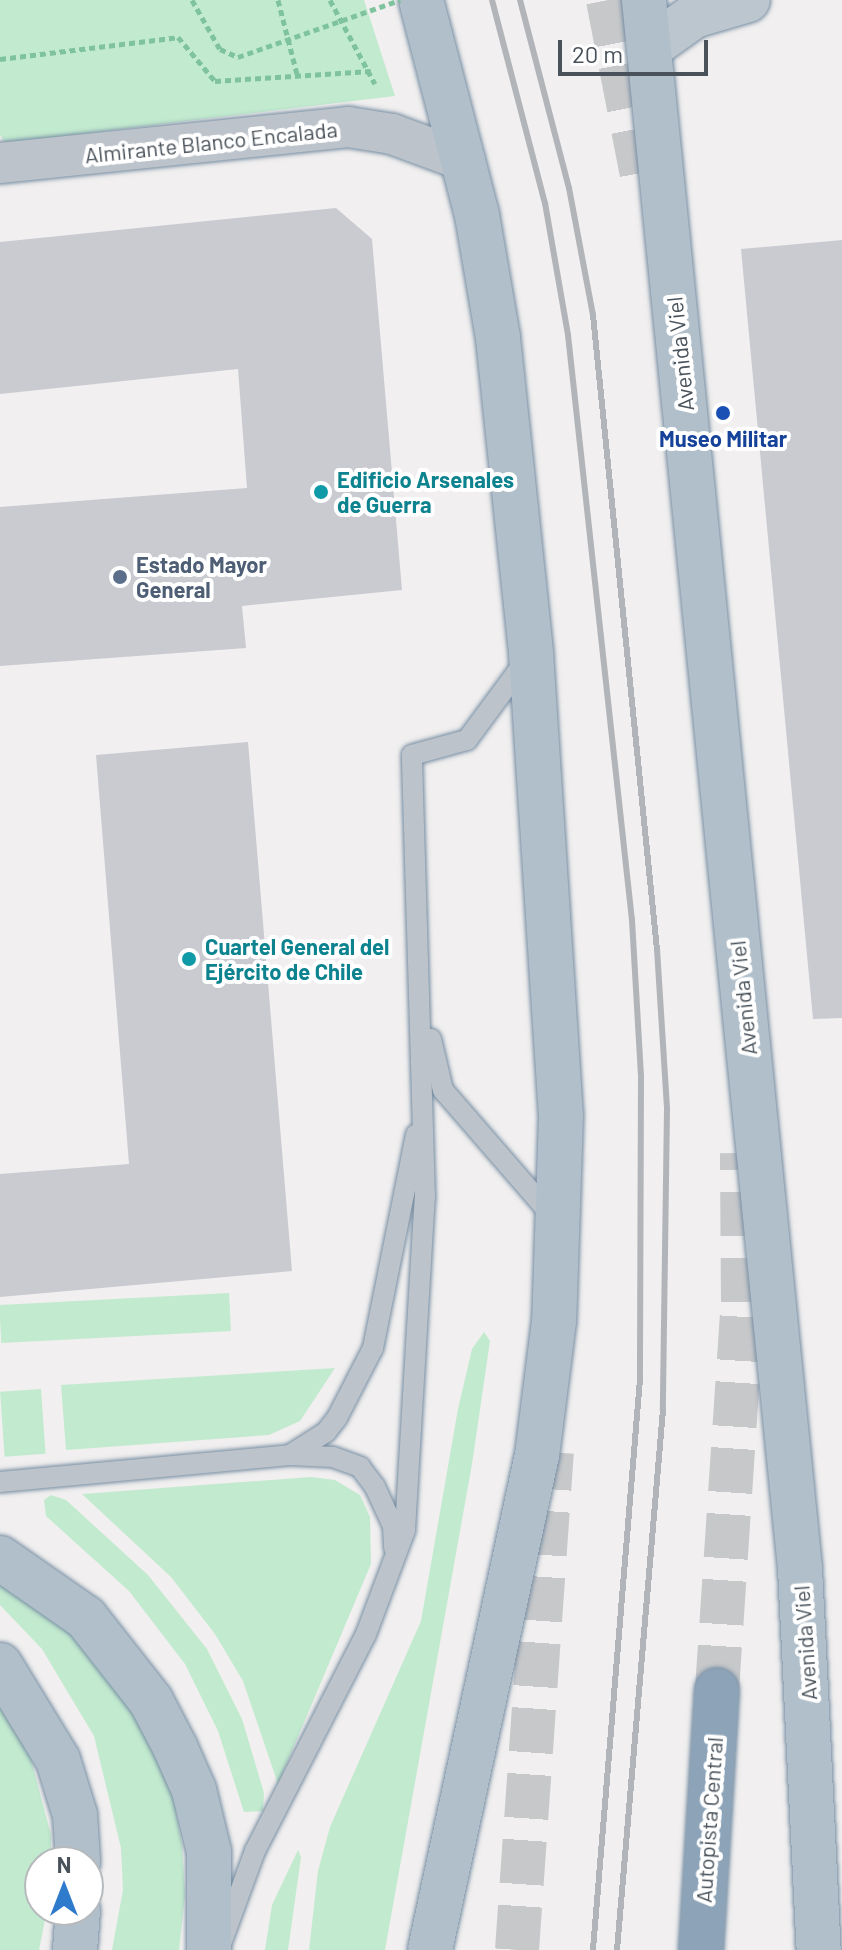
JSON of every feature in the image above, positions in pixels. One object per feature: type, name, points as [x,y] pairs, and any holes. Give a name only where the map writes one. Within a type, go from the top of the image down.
[{"type":"highway","name":"Autopista Central","points":[[701,1950],[717,1690]]},
{"type":"main road","points":[[421,0],[465,161],[498,338],[531,653],[558,1006],[559,1224],[545,1404],[526,1524],[447,1854],[430,1950]]},
{"type":"main road","name":"Avenida Viel","points":[[644,0],[800,1568],[819,1950]]},
{"type":"main road","points":[[0,1558],[86,1618],[157,1712],[203,1821],[211,1885],[209,1950]]},
{"type":"main road","points":[[0,1665],[58,1760],[75,1815],[77,1846]]},
{"type":"main road","points":[[75,1950],[77,1926]]},
{"type":"street","points":[[649,48],[694,16],[748,0]]},
{"type":"street","name":"Almirante Blanco Encalada","points":[[0,163],[348,127],[392,134],[465,161]]},
{"type":"lane","points":[[218,1950],[255,1851],[299,1771],[395,1568],[408,1505],[421,1328],[423,1008],[412,755],[467,740],[531,653]]},
{"type":"lane","points":[[423,1008],[443,1090],[559,1224]]},
{"type":"lane","points":[[290,1455],[326,1432],[337,1418],[373,1348],[422,1106]]},
{"type":"lane","points":[[0,1482],[290,1455],[333,1457],[360,1467],[393,1526],[395,1568]]},
{"type":"path","points":[[192,0],[220,49],[238,57],[400,0]]},
{"type":"path","points":[[278,0],[297,74]]},
{"type":"path","points":[[330,0],[371,71],[392,134]]},
{"type":"path","points":[[0,59],[178,37],[215,81],[371,71]]},
{"type":"green space","points":[[0,0],[364,0],[395,96],[5,143],[0,135]]},
{"type":"green space","points":[[229,1293],[231,1331],[1,1343],[0,1305]]},
{"type":"green space","points":[[484,1332],[490,1341],[472,1464],[385,1950],[309,1950],[318,1871],[330,1827],[421,1621],[458,1409],[472,1349]]},
{"type":"green space","points":[[335,1368],[300,1421],[269,1435],[66,1450],[61,1385]]},
{"type":"green space","points":[[41,1389],[46,1454],[5,1457],[0,1392]]},
{"type":"green space","points":[[311,1477],[335,1480],[360,1495],[370,1517],[371,1564],[278,1784],[243,1681],[215,1634],[171,1577],[82,1494]]},
{"type":"green space","points":[[51,1495],[66,1500],[148,1575],[207,1649],[242,1719],[264,1793],[263,1811],[244,1812],[218,1731],[185,1664],[129,1591],[46,1516],[44,1500]]},
{"type":"green space","points":[[0,1576],[71,1628],[136,1713],[173,1795],[182,1845],[185,1895],[179,1950],[112,1950],[123,1890],[121,1848],[94,1736],[42,1649],[0,1605]]},
{"type":"green space","points":[[0,1698],[24,1733],[51,1835],[51,1846],[24,1846],[24,1926],[44,1926],[39,1950],[0,1950]]},
{"type":"green space","points":[[298,1850],[301,1857],[288,1950],[265,1950],[272,1905]]},
{"type":"building","name":"Edificio Arsenales de Guerra","points":[[336,208],[372,239],[402,590],[242,606],[246,648],[0,666],[0,507],[247,488],[238,369],[0,394],[0,242]]},
{"type":"building","points":[[842,240],[842,1018],[813,1019],[741,249]]},
{"type":"building","name":"Cuartel General del Ejército de Chile","points":[[248,742],[292,1271],[0,1297],[0,1174],[129,1164],[96,755]]},
{"type":"tunnel","points":[[608,0],[644,186]]},
{"type":"tunnel","points":[[717,1690],[743,1302],[742,1153]]},
{"type":"tunnel","points":[[517,1950],[552,1452]]},
{"type":"railway","points":[[492,0],[545,203],[568,335],[632,920],[641,1075],[640,1379],[593,1950]]},
{"type":"railway","points":[[520,0],[569,188],[593,315],[657,949],[667,1109],[663,1410],[617,1950]]},
{"type":"place","name":"Museo Militar","points":[[723,413]]},
{"type":"place","name":"Edificio Arsenales de Guerra","points":[[321,492]]},
{"type":"place","name":"Estado Mayor General","points":[[120,577]]},
{"type":"place","name":"Cuartel General del Ejército de Chile","points":[[189,959]]}]
